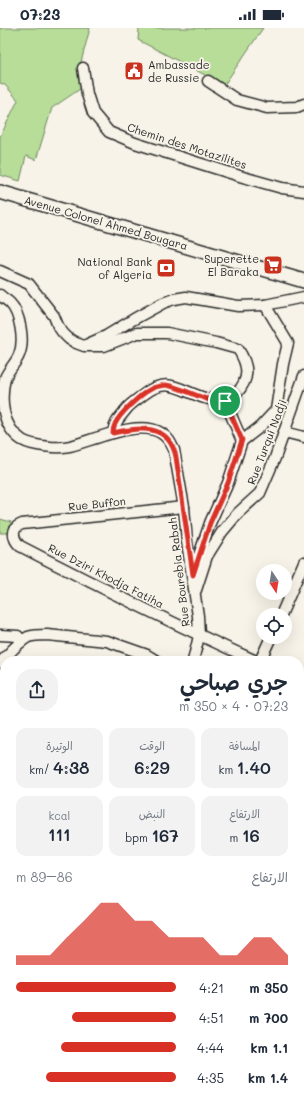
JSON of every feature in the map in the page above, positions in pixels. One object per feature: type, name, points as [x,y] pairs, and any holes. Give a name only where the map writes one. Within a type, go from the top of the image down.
[{"type":"main road","name":"Avenue Colonel Ahmed Bougara","points":[[0,192],[304,281]]},
{"type":"street","name":"Chemin des Motazilites","points":[[83,68],[87,94],[93,113],[109,132],[135,143],[243,177],[282,188],[304,191]]},
{"type":"street","points":[[208,81],[237,100],[267,108],[297,107],[304,104]]},
{"type":"street","points":[[0,271],[28,284],[54,316],[62,333],[69,339],[84,346],[104,346],[137,334],[167,333],[238,349],[245,363],[246,371],[243,386],[232,398],[225,401],[216,401],[174,386],[158,386],[150,389],[130,405],[114,425],[113,433]]},
{"type":"street","name":"Rue Bourebia Rabah","points":[[0,295],[10,303],[17,315],[21,328],[22,341],[19,354],[5,378],[1,391],[1,405],[4,418],[8,427],[15,435],[32,444],[42,446],[68,446],[126,430],[148,429],[161,433],[171,443],[174,450],[184,507],[187,542],[198,616],[198,636],[193,656]]},
{"type":"street","points":[[84,346],[106,336],[163,303],[174,299],[186,297],[238,306],[265,305],[304,297]]},
{"type":"street","points":[[193,575],[210,523],[228,483],[242,440],[260,427],[276,410],[283,364],[288,343],[265,305]]},
{"type":"street","name":"Rue Turqui Nadji","points":[[195,592],[207,556],[222,532],[238,513],[260,494],[275,458],[304,376]]},
{"type":"street","points":[[225,401],[242,440]]},
{"type":"street","points":[[284,432],[304,436]]},
{"type":"street","name":"Rue Buffon","points":[[15,530],[22,524],[184,507]]},
{"type":"street","name":"Rue Dziri Khodja Fatiha","points":[[15,530],[14,536],[20,546],[198,636],[244,656]]},
{"type":"street","points":[[284,608],[304,562]]},
{"type":"street","points":[[7,656],[22,641],[29,637],[47,635],[107,641],[149,656]]},
{"type":"street","points":[[0,636],[18,636],[22,641]]},
{"type":"street","points":[[262,656],[268,644]]},
{"type":"green space","points":[[0,28],[90,28],[80,66],[83,87],[52,108],[36,160],[26,156],[20,181],[0,175],[0,137],[18,100],[5,85],[0,83]]},
{"type":"green space","points":[[139,28],[263,28],[224,85],[138,40]]},
{"type":"green space","points":[[0,519],[11,522],[8,533],[0,533]]},
{"type":"place","name":"Ambassade de Russie","points":[[134,71]]},
{"type":"place","name":"Superette El Baraka","points":[[273,265]]},
{"type":"place","name":"National Bank of Algeria","points":[[166,268]]},
{"type":"route","points":[[158,386],[174,386],[216,401],[225,401],[242,440],[228,483],[210,523],[193,575],[187,542],[184,507],[176,457],[171,443],[161,433],[155,430],[126,430],[113,433],[113,429],[116,422],[130,405],[150,389],[158,386]]}]
